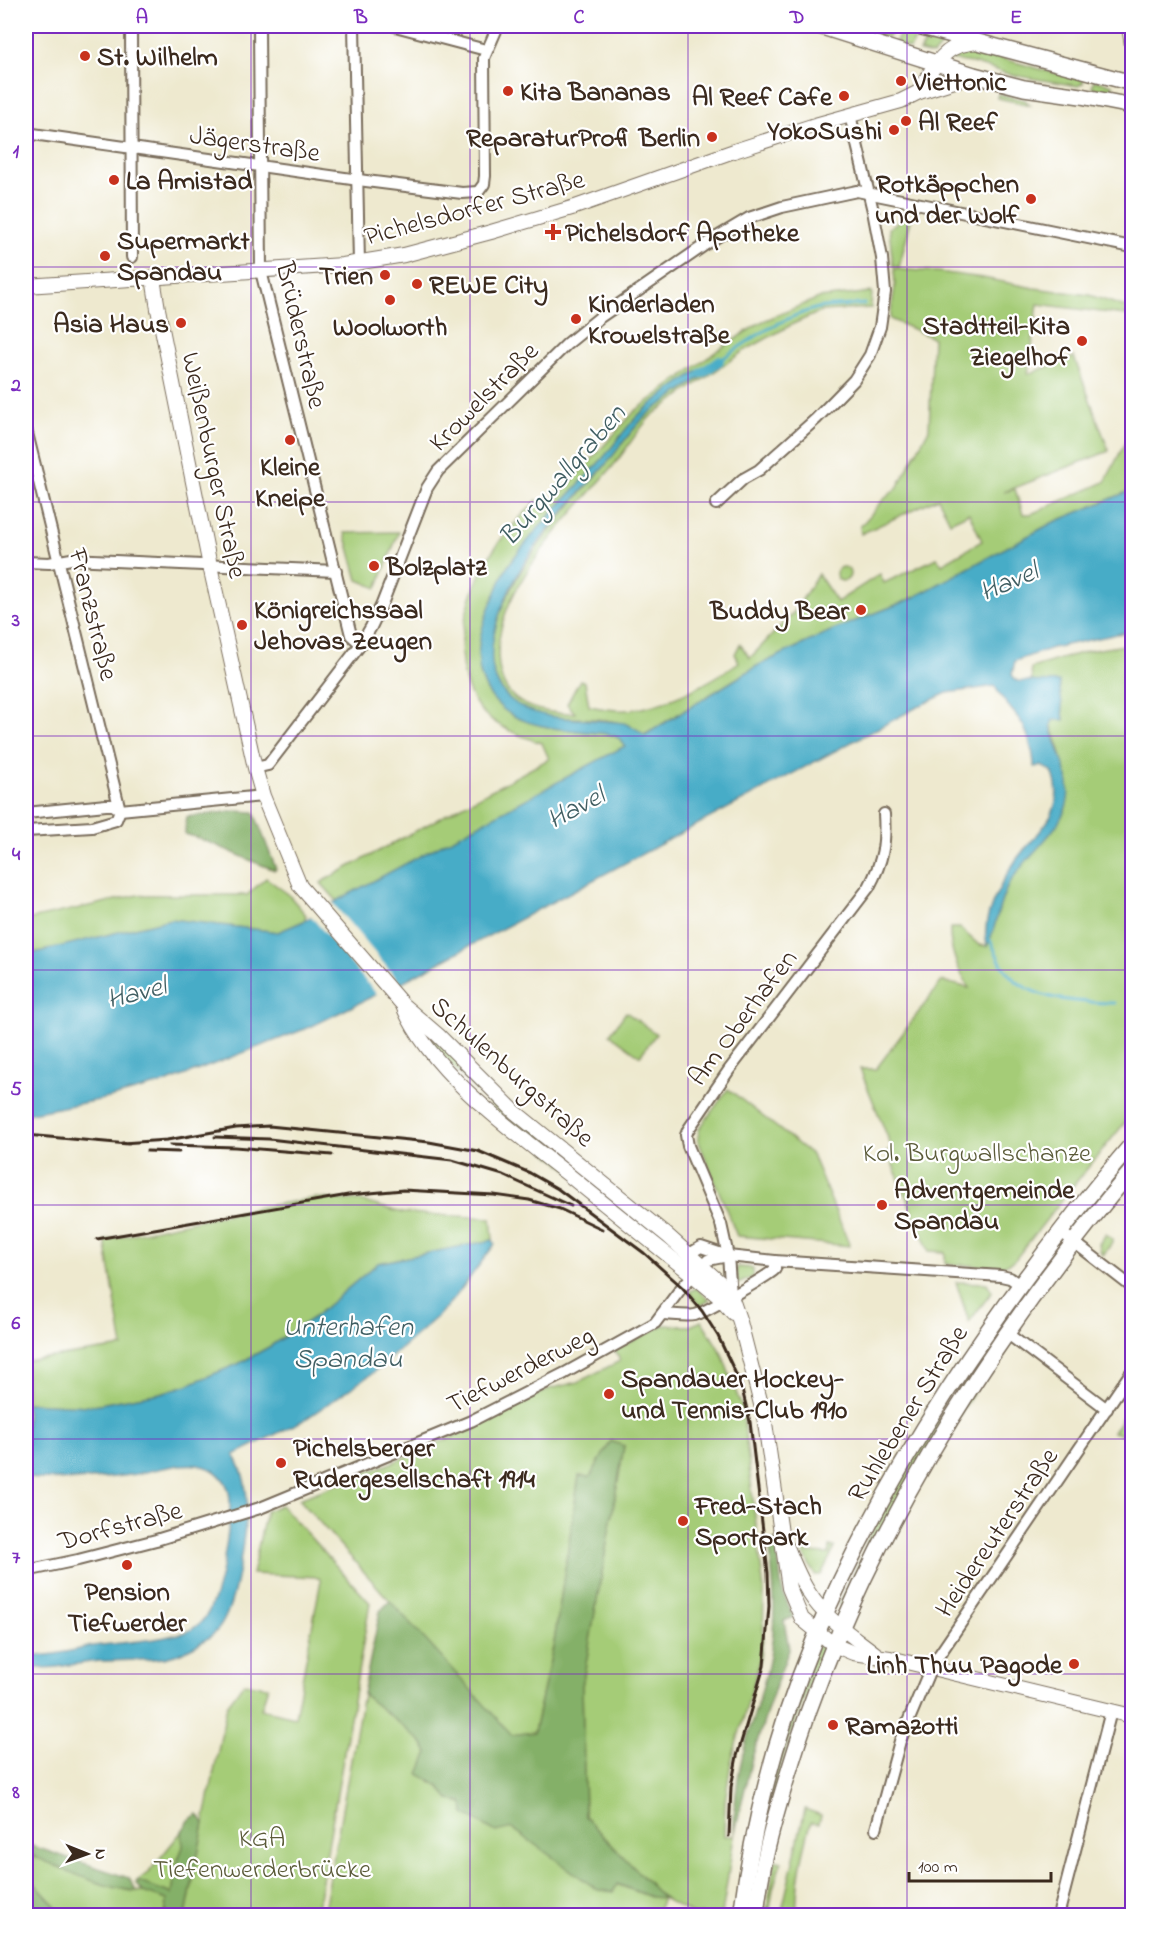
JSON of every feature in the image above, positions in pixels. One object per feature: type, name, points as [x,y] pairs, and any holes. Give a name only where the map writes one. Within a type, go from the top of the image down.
[{"type":"main road","points":[[819,26],[936,64],[1024,88],[1084,96],[1131,106]]},
{"type":"main road","points":[[918,26],[1132,85]]},
{"type":"main road","points":[[1084,96],[1088,87],[1088,73]]},
{"type":"main road","name":"Ruhlebener Straße","points":[[741,1916],[753,1835],[790,1701],[816,1632],[859,1541],[973,1352],[1061,1232],[1132,1144]]},
{"type":"main road","name":"Ruhlebener Straße","points":[[756,1916],[765,1861],[782,1792],[806,1719],[841,1628],[877,1553],[910,1491],[965,1399],[1008,1334],[1074,1242],[1132,1170]]},
{"type":"street","points":[[131,26],[132,257]]},
{"type":"street","name":"Brüderstraße","points":[[260,26],[261,271],[351,634],[361,644]]},
{"type":"street","points":[[354,26],[359,263]]},
{"type":"street","points":[[395,26],[486,50],[498,26]]},
{"type":"street","points":[[1131,26],[1132,46]]},
{"type":"street","points":[[919,92],[936,64],[957,46],[977,42]]},
{"type":"street","name":"Jägerstraße","points":[[26,133],[357,180],[462,193],[478,192],[484,184],[485,176],[484,58],[486,50]]},
{"type":"street","name":"Pichelsdorfer Straße","points":[[26,286],[359,263],[404,255],[575,207],[744,147],[901,101],[919,92],[974,75]]},
{"type":"street","points":[[1131,106],[1132,85]]},
{"type":"street","points":[[716,504],[743,479],[759,470],[855,380],[870,355],[880,327],[885,292],[879,236],[850,115]]},
{"type":"street","name":"Krowelstraße","points":[[255,768],[268,765],[361,644],[382,604],[427,488],[438,471],[567,344],[599,318],[711,240],[749,218],[816,198],[857,191],[1132,247]]},
{"type":"street","name":"Weißenburger Straße","points":[[153,278],[210,566],[263,796],[295,877],[403,1005]]},
{"type":"street","name":"Franzstraße","points":[[26,429],[120,810]]},
{"type":"street","points":[[26,562],[58,562],[72,559],[336,571]]},
{"type":"street","points":[[26,813],[106,806],[113,806],[120,810],[263,796]]},
{"type":"street","points":[[26,831],[92,826],[116,820],[120,810]]},
{"type":"street","name":"Am Oberhafen","points":[[728,1256],[721,1224],[688,1146],[686,1135],[729,1070],[869,887],[879,869],[886,840],[884,813]]},
{"type":"street","name":"Schulenburgstraße","points":[[403,1005],[438,1035],[507,1106],[689,1254],[698,1270]]},
{"type":"street","name":"Schulenburgstraße","points":[[403,1005],[413,1028],[428,1047],[497,1118],[698,1270],[726,1288],[727,1298],[740,1322],[765,1416],[784,1562],[792,1599],[802,1619],[834,1645],[853,1653],[877,1655],[931,1667],[1132,1716]]},
{"type":"street","points":[[1061,1232],[1132,1287]]},
{"type":"street","name":"Tiefwerderweg","points":[[689,1254],[701,1247],[728,1256],[775,1261],[1001,1276],[1010,1278],[1020,1286]]},
{"type":"street","points":[[727,1298],[728,1256]]},
{"type":"street","name":"Tiefwerderweg","points":[[226,1519],[260,1508],[471,1421],[565,1373],[655,1323],[708,1260],[728,1256]]},
{"type":"street","points":[[662,1314],[695,1315],[770,1274],[775,1269],[775,1261]]},
{"type":"street","points":[[1008,1334],[1107,1409]]},
{"type":"street","name":"Heidereuterstraße","points":[[876,1829],[900,1741],[931,1667],[1132,1371]]},
{"type":"street","name":"Dorfstraße","points":[[26,1571],[146,1543],[226,1519]]},
{"type":"street","name":"Schulenburgstraße","points":[[782,1534],[809,1593],[841,1628],[877,1655]]},
{"type":"street","points":[[1058,1916],[1111,1711]]},
{"type":"green space","points":[[836,26],[897,26],[888,37]]},
{"type":"green space","points":[[904,27],[919,31],[910,49],[895,43]]},
{"type":"green space","points":[[929,34],[946,40],[933,55],[920,52]]},
{"type":"green space","points":[[970,51],[1054,73],[1083,77],[1083,83],[1078,86],[1012,75],[972,63],[951,60]]},
{"type":"green space","points":[[1094,80],[1113,85],[1111,91],[1092,88]]},
{"type":"green space","points":[[998,94],[1025,100],[1030,105],[997,98]]},
{"type":"green space","points":[[903,218],[911,220],[899,267],[893,266],[889,228]]},
{"type":"green space","points":[[894,269],[983,278],[1089,295],[1132,309],[1132,316],[1038,304],[1028,374],[1074,357],[1109,451],[1004,492],[1015,489],[1023,514],[1031,514],[1105,482],[1127,439],[1132,388],[1132,490],[1052,523],[911,599],[833,630],[757,666],[644,735],[629,726],[613,721],[542,715],[526,710],[511,700],[494,674],[492,644],[500,611],[517,578],[563,514],[636,427],[656,407],[719,365],[708,364],[639,414],[604,457],[532,535],[504,573],[480,637],[479,668],[483,683],[503,709],[527,722],[541,726],[613,735],[625,746],[337,901],[321,883],[325,880],[549,759],[542,743],[515,733],[489,718],[476,704],[467,685],[462,664],[462,643],[465,620],[479,577],[500,541],[518,520],[537,500],[544,512],[635,411],[718,350],[761,322],[819,298],[872,292],[871,308],[822,311],[793,324],[744,351],[651,416],[613,466],[552,537],[515,592],[503,621],[498,650],[502,679],[514,697],[532,708],[543,711],[575,713],[567,704],[580,680],[585,682],[589,706],[622,710],[656,705],[700,686],[739,662],[735,654],[740,644],[750,658],[795,611],[818,574],[837,602],[880,574],[884,583],[937,558],[942,564],[982,541],[969,513],[950,522],[938,498],[861,534],[860,527],[883,500],[897,488],[929,429],[933,338],[890,319],[895,286]]},
{"type":"green space","points":[[399,532],[377,588],[358,580],[345,533]]},
{"type":"green space","points":[[843,567],[848,569],[850,574],[848,579],[843,581],[838,579],[836,574],[838,569]]},
{"type":"green space","name":"Kol. Burgwallschanze","points":[[1132,644],[1132,1114],[1014,1261],[1001,1267],[945,1264],[945,1252],[929,1251],[887,1151],[892,1148],[860,1069],[876,1069],[942,981],[969,988],[955,959],[950,928],[960,928],[979,945],[987,946],[1008,885],[1065,809],[1061,753],[1051,724],[1053,720],[1064,719],[1059,683],[1032,682],[1031,668],[1087,651]]},
{"type":"green space","points":[[235,811],[254,812],[275,870],[185,834],[186,817]]},
{"type":"green space","points":[[266,878],[288,894],[306,915],[304,921],[278,932],[171,919],[26,955],[26,920],[138,895],[247,895]]},
{"type":"green space","points":[[626,1012],[656,1034],[640,1056],[610,1034]]},
{"type":"green space","points":[[417,1024],[660,1235],[656,1239],[529,1139],[469,1084]]},
{"type":"green space","points":[[728,1089],[812,1155],[850,1246],[737,1236],[698,1140],[699,1129]]},
{"type":"green space","points":[[1132,1152],[1132,1164],[1072,1235],[1071,1228]]},
{"type":"green space","points":[[316,1198],[360,1201],[403,1213],[491,1218],[493,1240],[378,1263],[313,1318],[269,1347],[238,1364],[187,1385],[161,1393],[88,1406],[26,1403],[26,1361],[123,1347],[105,1240],[260,1207]]},
{"type":"green space","points":[[1106,1234],[1112,1239],[1112,1243],[1103,1255],[1099,1244]]},
{"type":"green space","points":[[738,1267],[753,1268],[753,1277],[738,1284],[736,1269]]},
{"type":"green space","points":[[1035,1273],[1042,1278],[843,1610],[839,1604],[864,1552],[867,1540],[920,1445]]},
{"type":"green space","points":[[956,1282],[987,1283],[992,1292],[969,1322]]},
{"type":"green space","points":[[696,1288],[710,1300],[700,1306],[689,1292]]},
{"type":"green space","points":[[702,1321],[722,1354],[742,1408],[764,1591],[763,1639],[758,1667],[731,1762],[725,1801],[724,1836],[734,1836],[722,1915],[694,1915],[663,1898],[656,1915],[323,1915],[363,1694],[422,1742],[428,1752],[430,1782],[440,1787],[449,1800],[466,1804],[505,1824],[598,1890],[616,1884],[651,1897],[662,1897],[585,1817],[582,1686],[624,1446],[590,1477],[579,1476],[554,1643],[534,1732],[512,1735],[299,1499],[473,1428],[549,1389],[578,1382],[620,1361],[615,1350],[664,1325],[690,1326]]},
{"type":"green space","points":[[1132,1402],[1132,1438],[1113,1432]]},
{"type":"green space","points":[[611,1441],[624,1446],[582,1686],[585,1817],[663,1898],[651,1897],[617,1884],[613,1892],[598,1890],[512,1828],[496,1832],[465,1814],[462,1802],[449,1800],[440,1787],[419,1774],[428,1752],[422,1742],[363,1694],[380,1611],[390,1601],[512,1735],[534,1732],[554,1643],[579,1476],[590,1477]]},
{"type":"green space","name":"KGA Tiefenwerderbrücke","points":[[281,1505],[370,1603],[316,1915],[186,1916],[227,1705],[244,1683],[268,1687],[261,1709],[295,1717],[321,1580],[319,1577],[252,1574],[266,1511]]},
{"type":"green space","points":[[798,1538],[807,1545],[807,1553],[829,1554],[830,1547],[835,1547],[821,1575],[815,1575]]},
{"type":"green space","points":[[776,1540],[782,1590],[793,1617],[784,1621],[789,1649],[752,1758],[734,1836],[734,1815],[741,1764],[772,1646],[774,1601],[769,1542]]},
{"type":"green space","points":[[817,1645],[822,1648],[821,1653],[789,1738],[776,1784],[771,1816],[748,1893],[770,1785]]},
{"type":"green space","points":[[805,1809],[821,1815],[819,1823],[811,1822],[805,1845],[798,1880],[797,1915],[781,1915]]},
{"type":"green space","points":[[198,1814],[204,1823],[186,1915],[166,1915],[167,1900],[143,1892],[136,1883],[137,1881],[172,1894],[177,1862],[183,1847],[182,1831],[190,1819]]},
{"type":"green space","points":[[182,1831],[183,1847],[177,1862],[172,1894],[137,1881],[149,1872]]},
{"type":"green space","points":[[26,1844],[129,1878],[136,1891],[108,1886],[26,1853]]},
{"type":"green space","points":[[26,1853],[94,1880],[126,1890],[146,1892],[167,1900],[165,1915],[56,1915],[59,1910],[26,1874]]},
{"type":"green space","points":[[775,1860],[781,1862],[773,1889],[769,1915],[766,1915]]},
{"type":"green space","points":[[26,1874],[59,1910],[56,1915],[33,1915],[26,1910]]},
{"type":"water","name":"Havel","points":[[708,364],[720,365],[653,410],[635,427],[607,463],[550,527],[515,579],[500,614],[494,633],[492,651],[493,669],[499,685],[510,699],[522,707],[550,716],[624,723],[645,735],[757,666],[833,630],[911,599],[1052,523],[1132,490],[1132,631],[1052,648],[1015,661],[1012,675],[1017,681],[1059,682],[1064,720],[1053,720],[1051,725],[1066,771],[1069,790],[1065,811],[1051,833],[1008,886],[987,946],[987,920],[997,892],[1016,860],[1048,820],[1054,810],[1056,799],[1056,786],[1052,771],[1041,766],[1034,767],[1031,746],[1023,725],[995,686],[947,693],[923,704],[404,981],[310,1027],[165,1083],[109,1098],[26,1114],[26,955],[171,919],[278,932],[304,921],[338,900],[625,746],[613,735],[541,726],[527,722],[503,709],[483,683],[478,653],[480,637],[504,573],[532,535],[604,457],[637,417],[666,393]]},
{"type":"water","name":"Unterhafen Spandau","points":[[493,1240],[495,1244],[438,1316],[373,1373],[304,1420],[234,1455],[245,1482],[247,1512],[235,1589],[225,1618],[215,1632],[188,1649],[161,1658],[93,1662],[46,1668],[26,1667],[26,1655],[51,1655],[93,1646],[154,1639],[193,1629],[206,1616],[216,1592],[226,1545],[230,1498],[220,1475],[206,1467],[189,1464],[104,1478],[65,1480],[26,1478],[26,1403],[88,1406],[161,1393],[187,1385],[238,1364],[269,1347],[313,1318],[378,1263]]},
{"type":"pier","points":[[331,901],[402,985],[379,997],[309,914]]},
{"type":"waterway","points":[[719,361],[754,337],[792,317],[829,306],[864,304]]},
{"type":"waterway","name":"Burgwallgraben","points":[[702,373],[719,361]]},
{"type":"waterway","points":[[990,940],[1002,965],[1024,986],[1053,998],[1115,1003]]},
{"type":"railway","points":[[122,1143],[167,1140],[236,1128],[269,1126],[429,1142],[478,1151],[530,1173],[558,1189],[644,1253],[682,1287],[702,1311],[718,1336],[741,1385],[750,1422],[768,1573],[769,1606],[764,1666],[737,1756],[731,1787],[729,1836]]},
{"type":"railway","points":[[26,1135],[128,1144]]},
{"type":"railway","points":[[215,1137],[269,1139],[452,1160],[503,1175],[571,1206]]},
{"type":"railway","points":[[170,1145],[235,1147],[332,1155]]},
{"type":"railway","points":[[147,1151],[179,1152]]},
{"type":"railway","points":[[97,1239],[348,1195],[403,1190],[494,1195],[529,1200],[560,1209],[602,1229]]},
{"type":"place","name":"St. Wilhelm","points":[[85,56]]},
{"type":"place","name":"Viettonic","points":[[901,81]]},
{"type":"place","name":"Kita Bananas","points":[[508,91]]},
{"type":"place","name":"Al Reef Cafe","points":[[844,96]]},
{"type":"place","name":"Al Reef","points":[[906,121]]},
{"type":"place","name":"YokoSushi","points":[[894,130]]},
{"type":"place","name":"ReparaturProfi Berlin","points":[[712,137]]},
{"type":"place","name":"La Amistad","points":[[114,180]]},
{"type":"place","name":"Rotkäppchen und der Wolf","points":[[1031,199]]},
{"type":"place","name":"Pichelsdorf Apotheke","points":[[553,232]]},
{"type":"place","name":"Supermarkt Spandau","points":[[105,256]]},
{"type":"place","name":"Trien","points":[[385,275]]},
{"type":"place","name":"REWE City","points":[[417,284]]},
{"type":"place","name":"Woolworth","points":[[390,300]]},
{"type":"place","name":"Kinderladen Krowelstraße","points":[[576,319]]},
{"type":"place","name":"Asia Haus","points":[[181,323]]},
{"type":"place","name":"Stadtteil-Kita Ziegelhof","points":[[1082,341]]},
{"type":"place","name":"Kleine Kneipe","points":[[290,440]]},
{"type":"place","name":"Bolzplatz","points":[[374,566]]},
{"type":"place","name":"Buddy Bear","points":[[861,610]]},
{"type":"place","name":"Königreichssaal Jehovas Zeugen","points":[[242,625]]},
{"type":"place","name":"Adventgemeinde Spandau","points":[[882,1205]]},
{"type":"place","name":"Spandauer Hockey- und Tennis-Club 1910","points":[[609,1394]]},
{"type":"place","name":"Pichelsberger Rudergesellschaft 1914","points":[[281,1463]]},
{"type":"place","name":"Fred-Stach Sportpark","points":[[683,1521]]},
{"type":"place","name":"Pension Tiefwerder","points":[[127,1565]]},
{"type":"place","name":"Linh Thuu Pagode","points":[[1074,1664]]},
{"type":"place","name":"Ramazotti","points":[[833,1725]]}]
